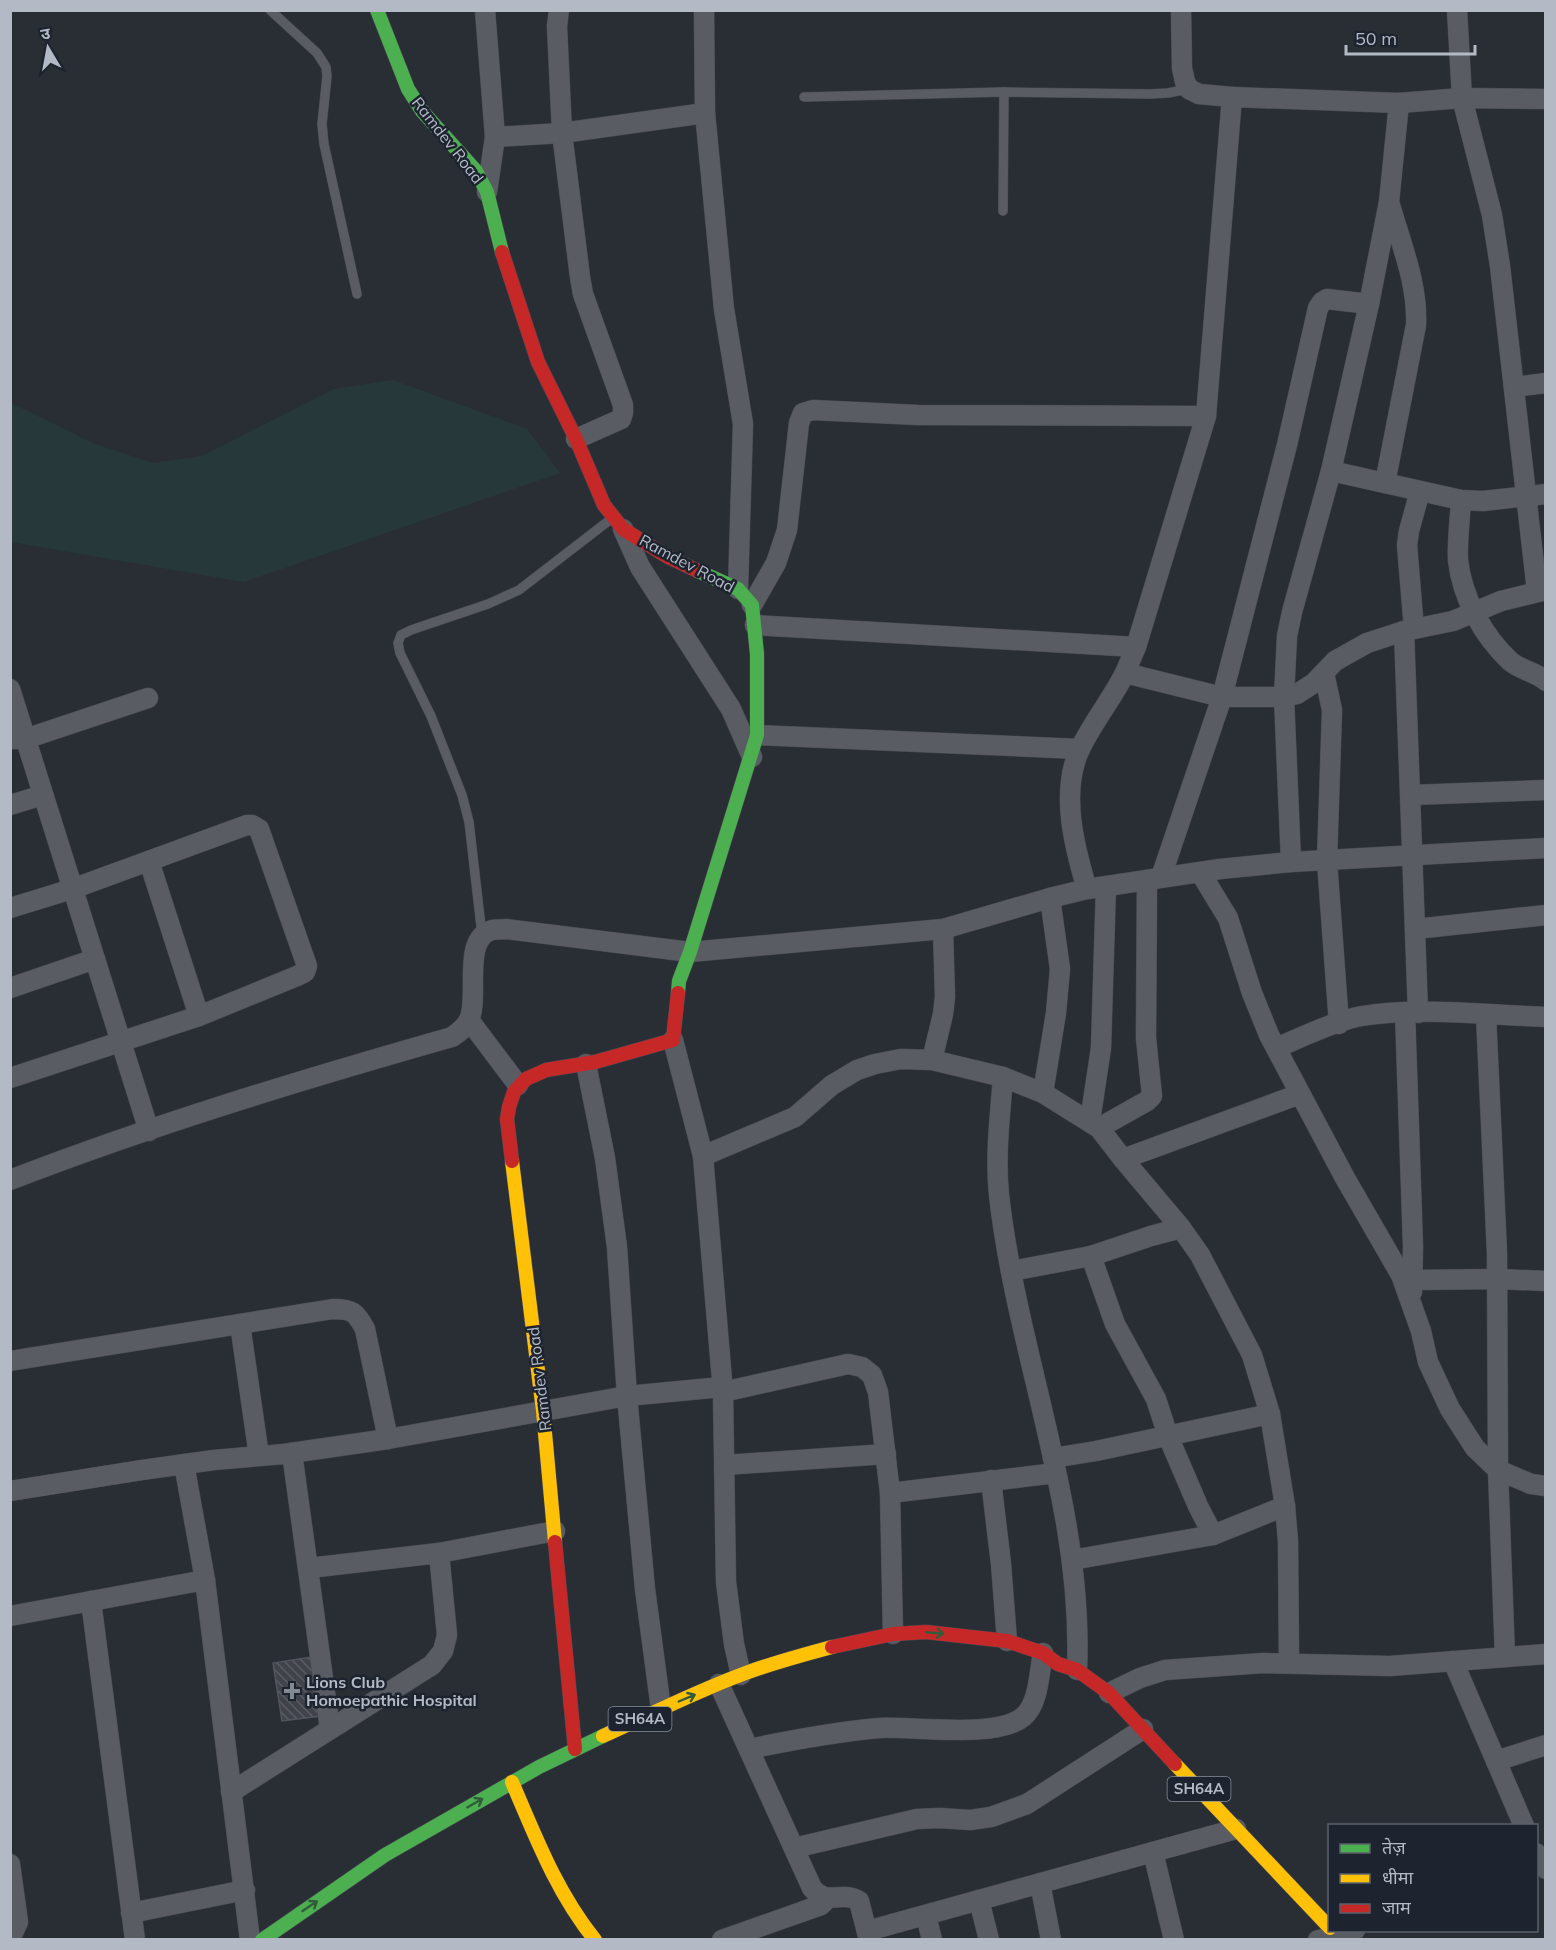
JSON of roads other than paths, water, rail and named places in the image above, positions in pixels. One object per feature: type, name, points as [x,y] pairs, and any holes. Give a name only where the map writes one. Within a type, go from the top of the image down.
[{"type":"street","name":"Ramdev Road","points":[[377,10],[408,89],[422,111],[476,171],[487,192],[502,252],[538,362],[576,439],[604,505],[618,523],[668,557],[738,589],[752,605],[755,625],[757,735],[752,757],[679,981],[673,1040]]},
{"type":"street","points":[[485,10],[495,137],[487,192]]},
{"type":"street","points":[[559,10],[557,26],[562,133],[583,294],[623,413],[621,419],[615,423],[576,439]]},
{"type":"street","points":[[704,10],[705,113],[724,309],[743,424],[738,589]]},
{"type":"street","points":[[1181,10],[1182,68],[1189,89],[1198,94],[1399,104],[1462,98],[1545,99]]},
{"type":"street","points":[[1125,673],[1222,697],[1284,698],[1297,694],[1314,683],[1335,661],[1367,643],[1409,630],[1453,621],[1501,601],[1541,590],[1536,495],[1514,387],[1500,266],[1491,215],[1462,98],[1456,10]]},
{"type":"street","points":[[1094,1125],[1101,1048],[1097,888],[1076,853],[1070,806],[1074,770],[1080,749],[1125,673],[1136,647],[1206,416],[1232,97]]},
{"type":"street","points":[[1291,862],[1284,698],[1285,654],[1292,612],[1331,471],[1369,304],[1389,202],[1399,104]]},
{"type":"street","points":[[495,137],[562,133],[705,113]]},
{"type":"street","points":[[1384,483],[1416,325],[1417,308],[1389,202]]},
{"type":"street","points":[[1094,1125],[1147,1101],[1152,1096],[1146,1038],[1154,879],[1222,697],[1287,445],[1318,308],[1327,299],[1369,304]]},
{"type":"street","points":[[1514,387],[1545,383]]},
{"type":"street","points":[[752,605],[776,563],[787,530],[799,423],[803,413],[813,410],[918,415],[1206,416]]},
{"type":"street","points":[[1331,471],[1461,500],[1483,501],[1536,495]]},
{"type":"street","points":[[1412,1303],[1411,1013],[1415,929],[1407,545],[1420,492]]},
{"type":"street","points":[[1461,500],[1458,558],[1461,577],[1474,613],[1498,649],[1512,663],[1545,681]]},
{"type":"street","points":[[618,523],[640,567],[731,709],[752,757]]},
{"type":"street","points":[[755,625],[1136,647]]},
{"type":"street","points":[[1324,673],[1332,710],[1327,861],[1339,1023]]},
{"type":"street","points":[[10,689],[18,739],[43,795],[149,1131]]},
{"type":"street","points":[[18,739],[148,698]]},
{"type":"street","points":[[757,735],[1080,749]]},
{"type":"street","points":[[1411,795],[1545,790]]},
{"type":"street","points":[[10,806],[43,795]]},
{"type":"street","points":[[10,908],[72,889],[252,825],[259,829],[307,966],[305,972],[199,1016],[10,1078]]},
{"type":"street","points":[[10,1180],[149,1131],[452,1036],[462,1030],[469,1020],[472,1008],[476,945],[482,935],[492,930],[506,929],[690,952],[943,928],[1050,898],[1097,888],[1200,872],[1291,862],[1545,848]]},
{"type":"street","points":[[149,861],[199,1016]]},
{"type":"street","points":[[1200,872],[1228,918],[1252,993],[1276,1048],[1345,1178],[1401,1275],[1412,1303],[1428,1362],[1450,1409],[1475,1448],[1498,1470],[1531,1484],[1545,1486]]},
{"type":"street","points":[[1043,1093],[1056,1013],[1060,969],[1050,898]]},
{"type":"street","points":[[1415,929],[1545,915]]},
{"type":"street","points":[[932,1060],[944,1014],[943,928]]},
{"type":"street","points":[[10,988],[94,959]]},
{"type":"street","points":[[1276,1048],[1361,1016],[1411,1013],[1545,1017]]},
{"type":"street","points":[[1486,1015],[1497,1279],[1498,1470],[1505,1657]]},
{"type":"street","points":[[469,1020],[518,1085],[541,1072],[586,1064],[673,1040],[703,1156],[723,1390],[726,1582],[734,1644],[727,1690],[748,1749],[817,1895],[827,1899],[851,1897],[859,1901],[868,1935],[926,1915],[1236,1829]]},
{"type":"street","points":[[703,1156],[795,1116],[832,1085],[857,1070],[901,1059],[932,1060],[1003,1077],[1043,1093],[1094,1125],[1182,1228],[1200,1255],[1247,1346],[1270,1414],[1285,1506],[1288,1541],[1289,1663]]},
{"type":"street","points":[[586,1064],[605,1158],[617,1248],[627,1396],[645,1589],[661,1710]]},
{"type":"street","points":[[748,1749],[814,1735],[881,1728],[987,1729],[1007,1726],[1023,1717],[1034,1701],[1050,1664],[1078,1633],[1072,1560],[1055,1465],[1011,1271],[999,1194],[998,1146],[1003,1077]]},
{"type":"street","name":"Ramdev Road","points":[[518,1085],[510,1099],[507,1119],[543,1411],[575,1749]]},
{"type":"street","points":[[1123,1160],[1300,1094]]},
{"type":"street","points":[[1011,1271],[1091,1256],[1182,1228]]},
{"type":"street","points":[[1091,1256],[1115,1324],[1156,1399],[1168,1436],[1213,1535]]},
{"type":"street","points":[[1413,1280],[1545,1281]]},
{"type":"street","points":[[10,1361],[333,1309],[347,1309],[358,1316],[365,1329],[388,1439]]},
{"type":"street","points":[[240,1324],[259,1456]]},
{"type":"street","points":[[10,1491],[184,1464],[292,1453],[388,1439],[627,1396],[723,1390],[829,1368],[848,1365],[862,1367],[872,1375],[878,1392],[886,1454],[890,1492],[893,1634]]},
{"type":"street","points":[[890,1492],[991,1480],[1168,1436],[1270,1414]]},
{"type":"street","points":[[292,1453],[330,1729]]},
{"type":"street","points":[[724,1465],[886,1454]]},
{"type":"street","points":[[184,1464],[205,1580],[250,1940]]},
{"type":"street","points":[[991,1480],[1001,1564],[1006,1641]]},
{"type":"street","points":[[1072,1560],[1213,1535],[1285,1506]]},
{"type":"street","points":[[309,1568],[439,1553],[555,1531]]},
{"type":"street","points":[[231,1792],[432,1665],[443,1651],[447,1635],[439,1553]]},
{"type":"street","points":[[10,1616],[205,1580]]},
{"type":"street","points":[[91,1601],[135,1940]]},
{"type":"street","name":"SH64A","points":[[262,1940],[385,1855],[512,1782],[575,1749],[661,1710],[727,1690],[841,1645],[893,1634],[926,1632],[1006,1641],[1109,1693],[1328,1927]]},
{"type":"street","points":[[1109,1693],[1140,1678],[1165,1670],[1263,1663],[1390,1666],[1545,1654]]},
{"type":"street","points":[[1453,1661],[1523,1824]]},
{"type":"street","points":[[794,1848],[917,1819],[970,1820],[1000,1814],[1027,1804],[1143,1730]]},
{"type":"street","points":[[1496,1761],[1545,1745]]},
{"type":"street","points":[[512,1782],[553,1880],[579,1921],[595,1940]]},
{"type":"street","points":[[1153,1852],[1174,1940]]},
{"type":"street","points":[[10,1864],[18,1922],[10,1939]]},
{"type":"street","points":[[1040,1884],[1051,1940]]},
{"type":"street","points":[[131,1913],[245,1890]]},
{"type":"street","points":[[722,1940],[821,1905],[827,1899]]},
{"type":"street","points":[[979,1900],[989,1940]]},
{"type":"street","points":[[926,1915],[932,1940]]},
{"type":"lane","points":[[270,10],[316,53],[326,67],[322,124],[324,144],[357,294]]},
{"type":"lane","points":[[804,97],[1004,92],[1150,94],[1189,89]]},
{"type":"lane","points":[[1003,211],[1004,92]]},
{"type":"lane","points":[[482,935],[469,822],[462,795],[431,716],[400,653],[398,643],[401,635],[411,630],[488,604],[519,590],[618,523]]},
{"type":"place","name":"Lions Club Homoepathic Hospital","points":[[292,1691]]}]
